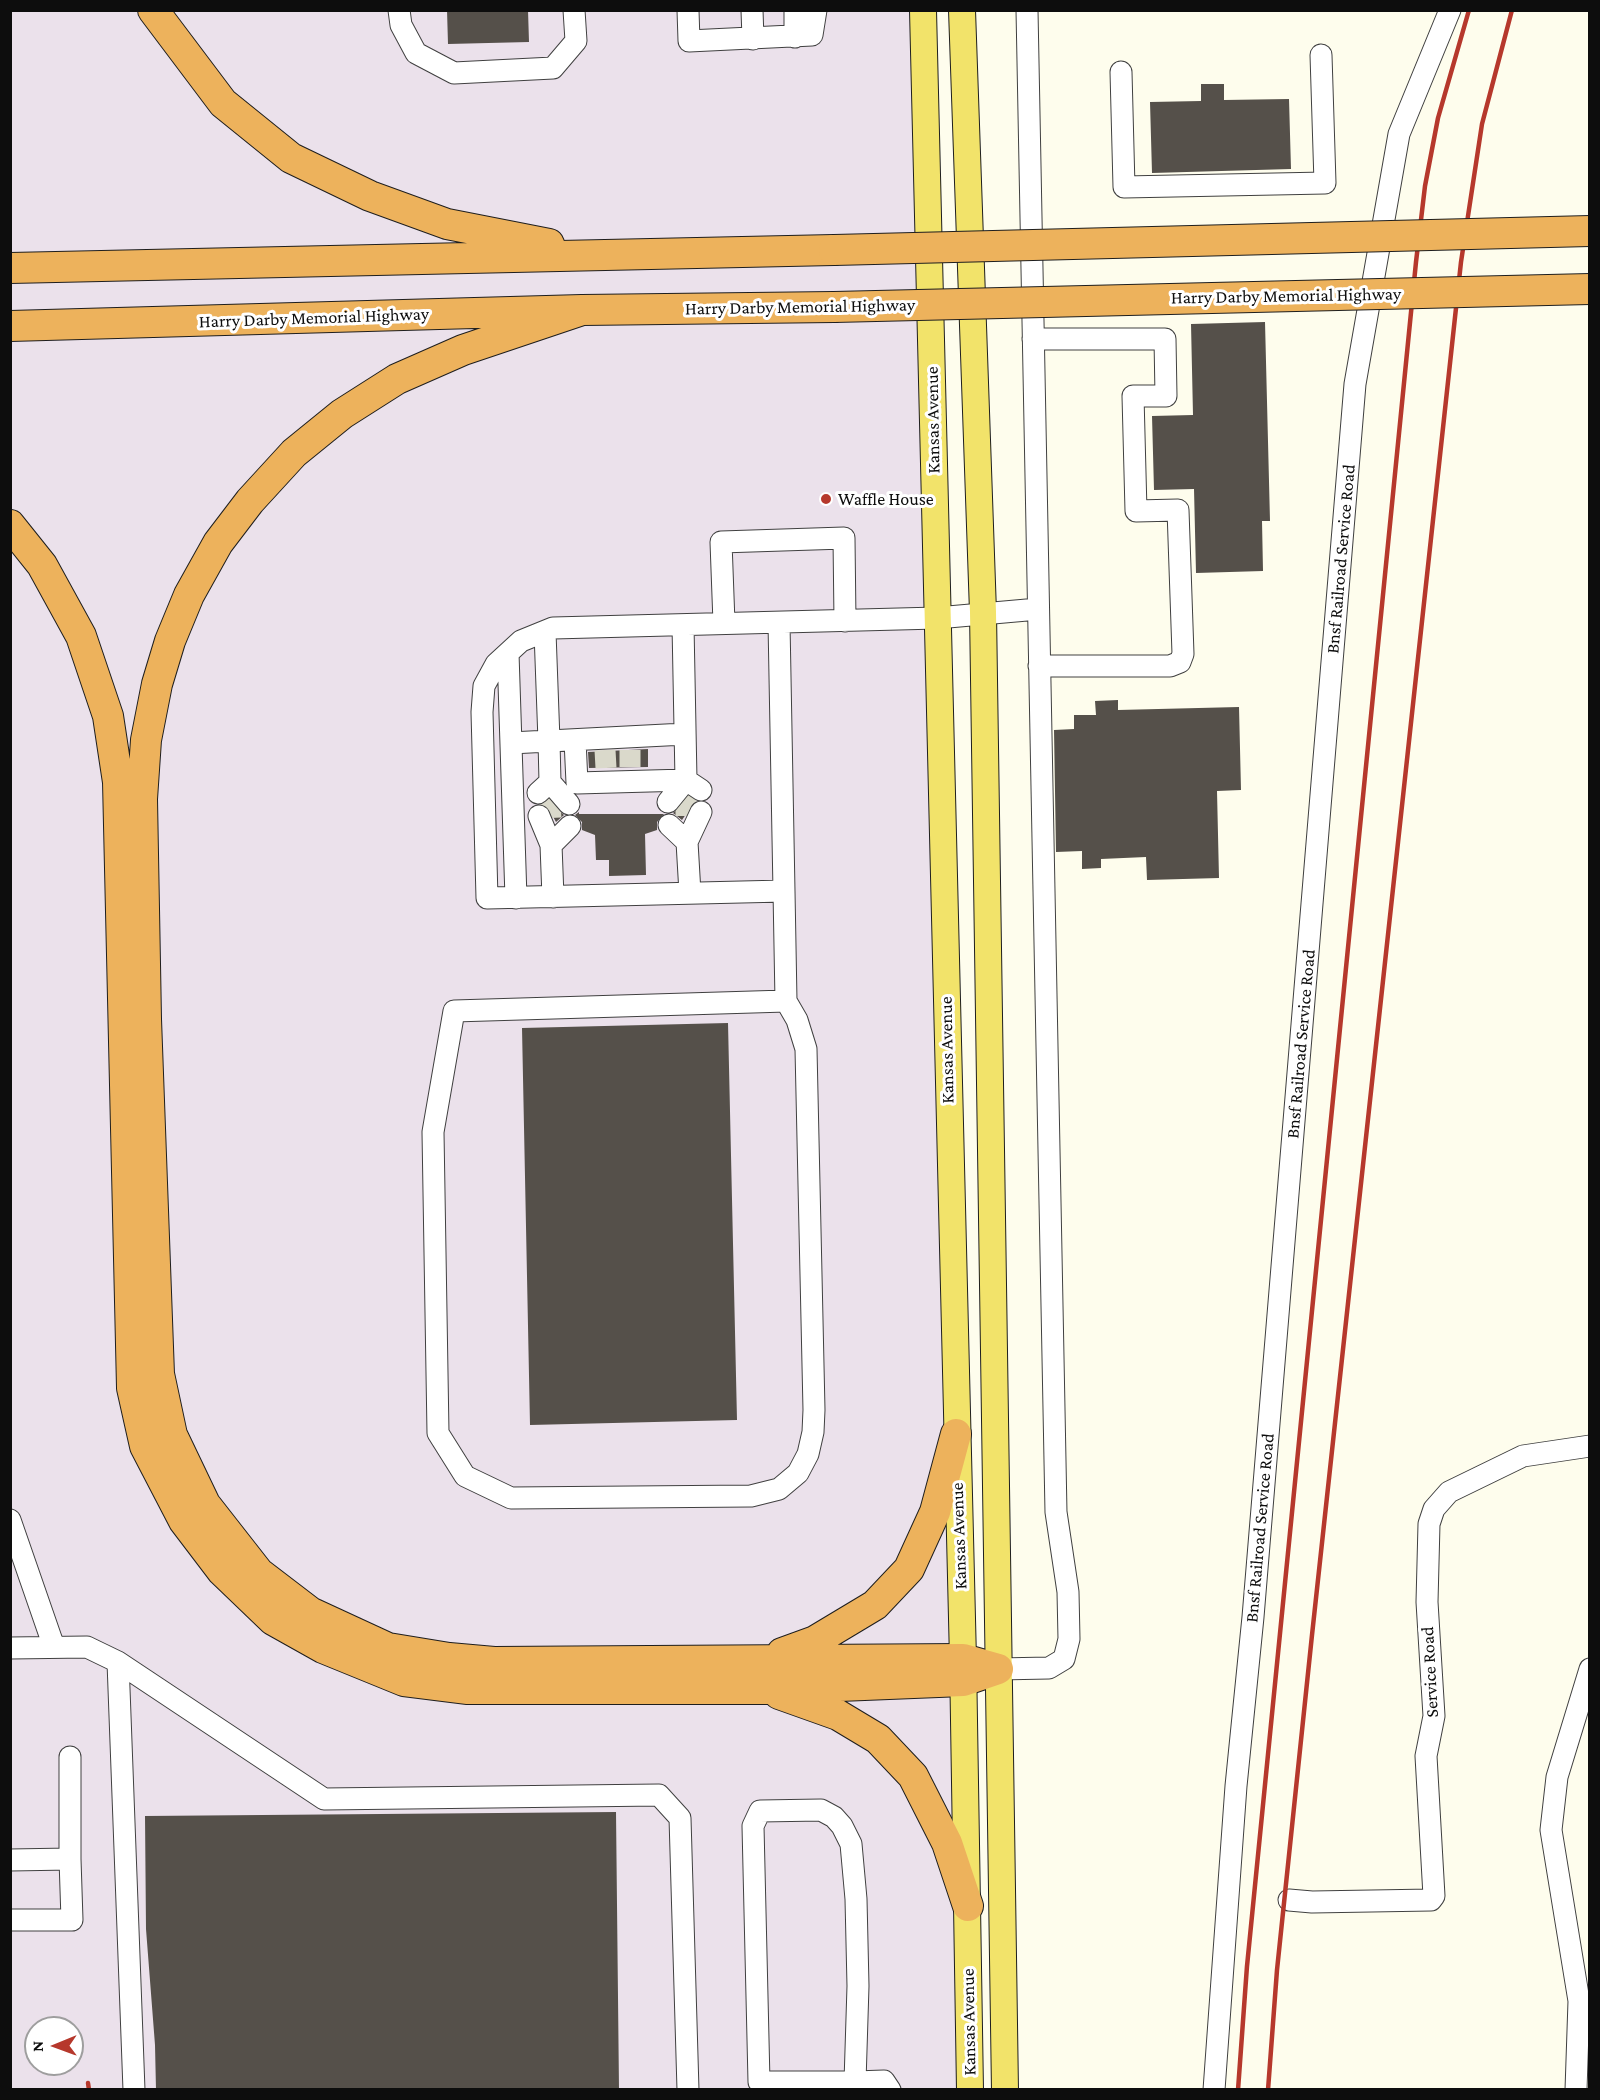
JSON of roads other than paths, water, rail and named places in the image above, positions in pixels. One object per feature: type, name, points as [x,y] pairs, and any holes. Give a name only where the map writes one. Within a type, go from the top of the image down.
[{"type":"highway","points":[[153,10],[223,103],[291,158],[370,196],[447,224],[602,255]]},
{"type":"highway","points":[[10,268],[1590,231]]},
{"type":"highway","name":"Harry Darby Memorial Highway","points":[[10,326],[582,310],[834,307],[1590,289]]},
{"type":"highway","points":[[582,310],[463,350],[397,379],[342,414],[294,453],[250,501],[218,543],[189,595],[170,641],[157,684],[146,740],[142,799],[146,1019],[159,1374],[172,1435],[205,1504],[259,1573],[310,1612],[388,1648],[449,1658],[494,1662],[764,1675],[838,1715],[878,1739],[913,1776],[948,1843],[968,1906]]},
{"type":"highway","points":[[10,525],[42,565],[81,636],[108,716],[118,782],[132,1388],[145,1446],[184,1521],[222,1571],[273,1620],[322,1648],[404,1681],[468,1689],[764,1675],[998,1669]]},
{"type":"highway","points":[[764,1675],[874,1605],[909,1569],[935,1512],[956,1434]]},
{"type":"main road","name":"Kansas Avenue","points":[[923,10],[963,1670],[970,2090]]},
{"type":"main road","name":"Kansas Avenue","points":[[962,10],[983,612],[1005,2090]]},
{"type":"street","points":[[399,10],[401,25],[416,53],[454,73],[553,68],[576,41],[574,10]]},
{"type":"street","points":[[688,10],[689,41],[812,35],[816,10]]},
{"type":"street","points":[[752,10],[753,39]]},
{"type":"street","points":[[795,10],[795,37]]},
{"type":"street","points":[[998,1669],[1049,1668],[1064,1659],[1069,1639],[1068,1592],[1056,1512],[1027,10]]},
{"type":"street","name":"Bnsf Railroad Service Road","points":[[1214,2090],[1236,1786],[1254,1605],[1355,384],[1399,134],[1450,10]]},
{"type":"street","points":[[1121,72],[1124,187],[1325,183],[1321,55]]},
{"type":"street","points":[[1033,339],[1165,339],[1166,396],[1133,396],[1136,511],[1178,510],[1183,654],[1180,662],[1170,666],[1039,666]]},
{"type":"street","points":[[724,623],[721,542],[844,538],[845,621]]},
{"type":"street","points":[[784,891],[487,898],[483,694],[484,686],[496,664],[521,641],[553,628],[938,618],[983,612],[1038,609]]},
{"type":"street","points":[[779,623],[786,1001],[797,1020],[806,1049],[814,1410],[810,1443],[798,1473],[779,1489],[752,1496],[511,1498],[465,1476],[438,1433],[434,1132],[454,1011],[786,1001]]},
{"type":"street","points":[[575,740],[577,783],[606,760],[630,759],[686,792],[683,625]]},
{"type":"street","points":[[545,632],[552,794]]},
{"type":"street","points":[[508,653],[516,898]]},
{"type":"street","points":[[511,743],[575,740],[606,760],[630,759],[685,734]]},
{"type":"street","points":[[687,842],[686,818],[690,894]]},
{"type":"street","points":[[551,845],[553,821],[551,845],[553,897]]},
{"type":"street","name":"Service Road","points":[[1289,1900],[1312,1902],[1431,1900],[1434,1896],[1426,1756],[1434,1716],[1427,1602],[1430,1524],[1434,1509],[1449,1492],[1523,1456],[1590,1446]]},
{"type":"street","points":[[10,1520],[54,1647]]},
{"type":"street","points":[[10,1648],[87,1647],[118,1662],[324,1799],[659,1795],[680,1818],[688,2090]]},
{"type":"street","points":[[118,1662],[134,2090]]},
{"type":"street","points":[[1576,2090],[1579,2001],[1551,1830],[1557,1777],[1590,1669]]},
{"type":"street","points":[[10,1920],[72,1920],[70,1757]]},
{"type":"street","points":[[855,2086],[858,1986],[856,1899],[851,1844],[843,1826],[834,1817],[821,1810],[760,1811],[753,1826],[759,2082],[855,2086],[884,2080],[890,2090]]},
{"type":"street","points":[[10,1860],[70,1859]]},
{"type":"tunnel","points":[[605,750],[606,768]]},
{"type":"tunnel","points":[[630,750],[630,767]]},
{"type":"tunnel","points":[[686,795],[686,818]]},
{"type":"tunnel","points":[[550,797],[551,820]]},
{"type":"railway","points":[[1238,2090],[1247,1966],[1416,262],[1425,186],[1438,118],[1469,10]]},
{"type":"railway","points":[[1268,2090],[1277,1970],[1312,1635],[1461,262],[1482,124],[1512,10]]},
{"type":"railway","points":[[88,2083],[89,2090]]},
{"type":"place","name":"Waffle House","points":[[826,499]]}]
